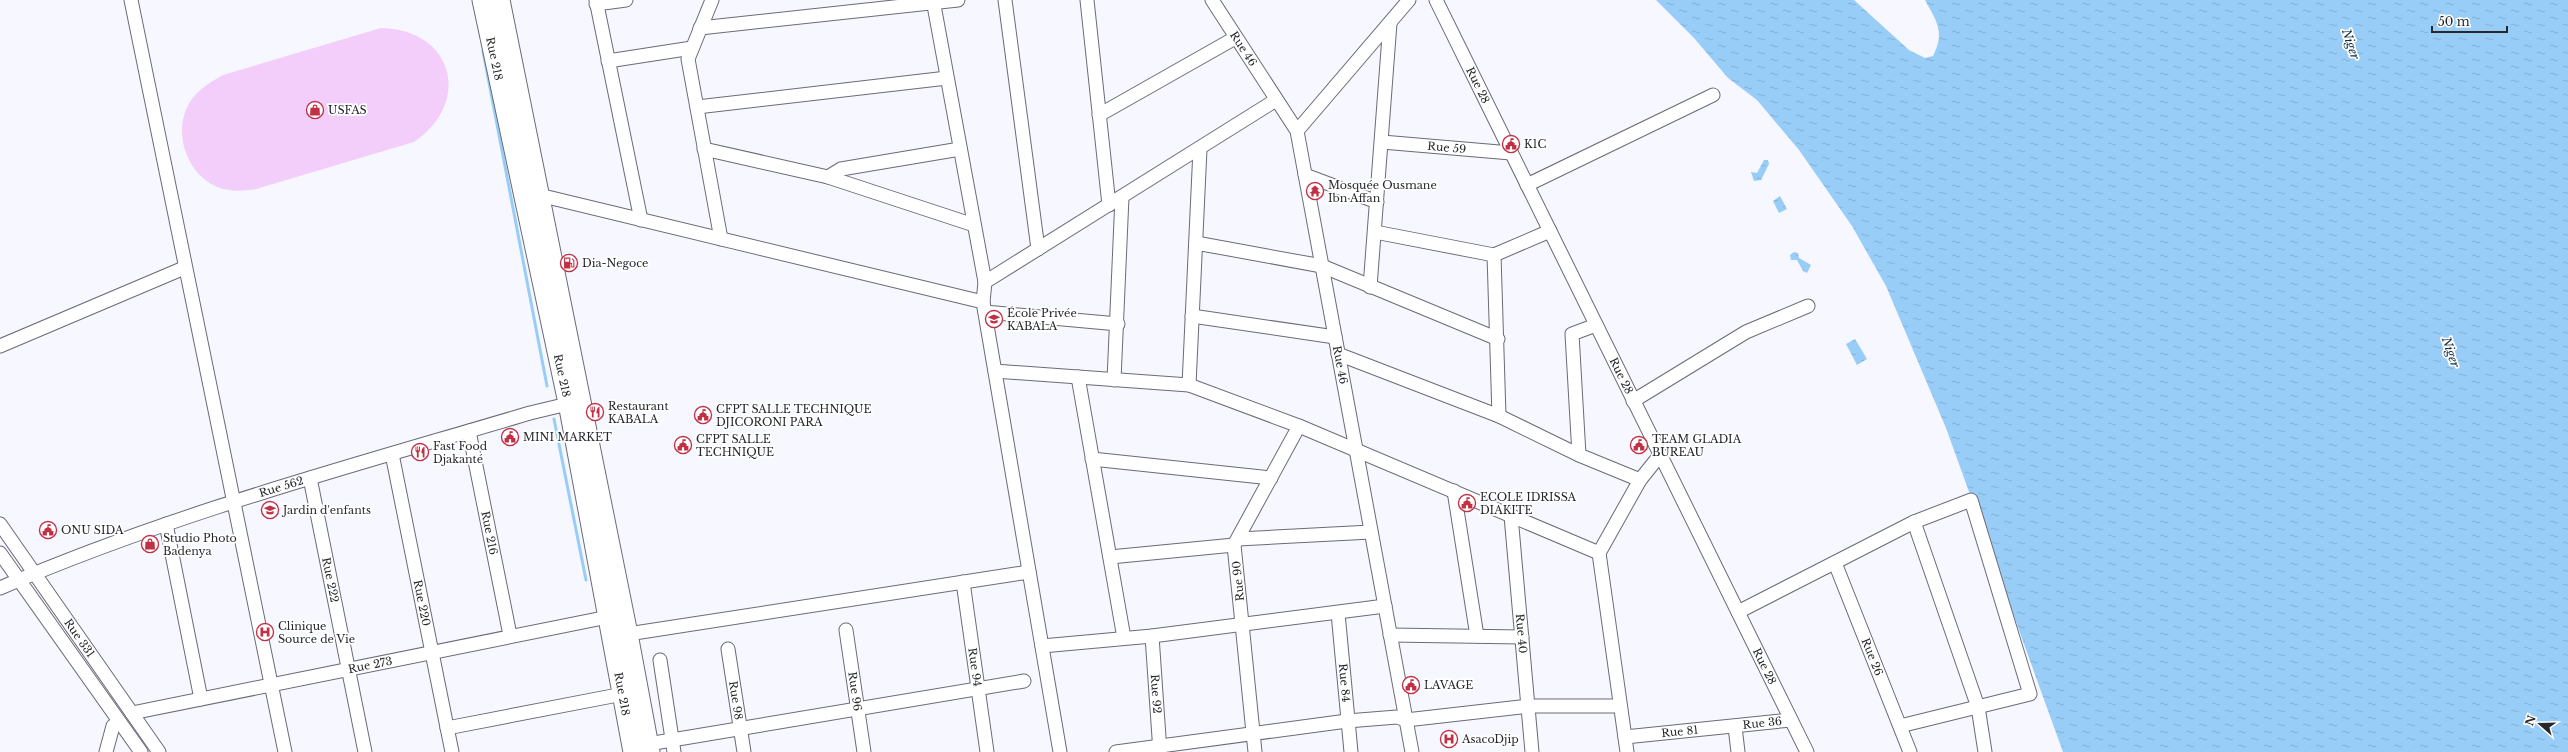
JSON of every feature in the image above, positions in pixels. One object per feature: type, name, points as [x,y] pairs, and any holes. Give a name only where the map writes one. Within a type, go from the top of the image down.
[{"type":"highway","name":"Rue 218","points":[[482,0],[628,634],[644,749]]},
{"type":"highway","name":"Rue 218","points":[[500,0],[539,195],[575,402],[608,617],[623,694],[644,749]]},
{"type":"street","points":[[131,0],[184,268],[235,501],[285,752]]},
{"type":"street","points":[[626,0],[596,2],[641,220]]},
{"type":"street","points":[[712,0],[688,59],[721,239]]},
{"type":"street","points":[[700,28],[933,1],[958,0]]},
{"type":"street","points":[[1005,0],[1038,249]]},
{"type":"street","points":[[1087,0],[1109,205]]},
{"type":"street","name":"Rue 46","points":[[1212,0],[1235,38],[1297,131],[1412,752]]},
{"type":"street","points":[[1297,131],[1409,0]]},
{"type":"street","name":"Rue 28","points":[[1436,0],[1807,752]]},
{"type":"street","points":[[933,1],[984,282],[984,307],[1060,752]]},
{"type":"street","points":[[1370,287],[1390,23]]},
{"type":"street","points":[[1099,115],[1235,38]]},
{"type":"street","points":[[608,61],[692,48]]},
{"type":"street","points":[[697,107],[947,78]]},
{"type":"street","points":[[1527,185],[1713,95]]},
{"type":"street","points":[[984,282],[1200,149],[1276,100]]},
{"type":"street","name":"Rue 59","points":[[1382,142],[1511,152]]},
{"type":"street","points":[[704,149],[828,176],[974,225]]},
{"type":"street","points":[[828,176],[841,169],[960,149]]},
{"type":"street","points":[[1189,385],[1200,149]]},
{"type":"street","points":[[1305,175],[1377,202]]},
{"type":"street","points":[[539,195],[721,239],[984,307],[1118,324]]},
{"type":"street","points":[[1114,380],[1118,324],[1122,197]]},
{"type":"street","points":[[1375,232],[1494,255],[1550,231]]},
{"type":"street","points":[[1196,243],[1322,266],[1498,339]]},
{"type":"street","points":[[1494,255],[1498,339],[1499,416]]},
{"type":"street","points":[[0,346],[184,268]]},
{"type":"street","points":[[1633,401],[1746,332],[1808,306]]},
{"type":"street","points":[[1192,316],[1335,337]]},
{"type":"street","points":[[1579,455],[1572,334],[1596,325]]},
{"type":"street","points":[[1338,354],[1499,416],[1579,455],[1640,480]]},
{"type":"street","points":[[995,371],[1189,385],[1299,426],[1599,553]]},
{"type":"street","points":[[1078,377],[1124,638]]},
{"type":"street","name":"Rue 562","points":[[0,588],[34,572],[166,524],[235,501],[469,431],[575,402]]},
{"type":"street","points":[[1236,542],[1299,426]]},
{"type":"street","name":"Rue 216","points":[[469,431],[510,635]]},
{"type":"street","name":"Rue 220","points":[[392,454],[452,752]]},
{"type":"street","points":[[1627,752],[1599,553],[1640,480],[1660,455]]},
{"type":"street","points":[[1092,459],[1271,478]]},
{"type":"street","name":"Rue 222","points":[[310,478],[365,752]]},
{"type":"street","points":[[1454,491],[1476,636]]},
{"type":"street","points":[[1738,612],[1914,522],[1971,500],[2030,694],[1900,726]]},
{"type":"street","name":"Rue 40","points":[[1511,516],[1532,752]]},
{"type":"street","points":[[1914,522],[1978,707],[1985,752]]},
{"type":"street","name":"Rue 331","points":[[0,524],[159,752]]},
{"type":"street","points":[[166,524],[201,699]]},
{"type":"street","points":[[1110,557],[1236,542],[1371,532]]},
{"type":"street","name":"Rue 90","points":[[1236,542],[1242,625],[1255,752]]},
{"type":"street","name":"Rue 331","points":[[0,553],[141,752]]},
{"type":"street","name":"Rue 26","points":[[1835,563],[1910,752]]},
{"type":"street","points":[[628,634],[1029,572]]},
{"type":"street","name":"Rue 94","points":[[964,582],[977,689],[987,752]]},
{"type":"street","points":[[1042,646],[1152,636],[1385,606]]},
{"type":"street","name":"Rue 84","points":[[1338,613],[1351,752]]},
{"type":"street","name":"Rue 273","points":[[132,713],[510,635],[608,617]]},
{"type":"street","name":"Rue 96","points":[[846,630],[864,752]]},
{"type":"street","points":[[1390,635],[1522,637]]},
{"type":"street","name":"Rue 92","points":[[1152,636],[1160,749]]},
{"type":"street","name":"Rue 98","points":[[728,649],[744,752]]},
{"type":"street","points":[[660,660],[673,746]]},
{"type":"street","points":[[644,749],[673,746],[741,728],[1024,681]]},
{"type":"street","points":[[447,728],[623,694]]},
{"type":"street","points":[[1116,752],[1160,749],[1253,732],[1397,716],[1406,720],[1529,706],[1620,706]]},
{"type":"street","name":"Rue 36","points":[[1738,752],[1735,727],[1791,720]]},
{"type":"street","points":[[106,752],[113,726],[119,722]]},
{"type":"street","name":"Rue 81","points":[[1625,737],[1735,727]]},
{"type":"shaded area","points":[[381,28],[406,32],[425,41],[439,54],[447,70],[448,89],[444,107],[432,126],[414,142],[256,189],[241,191],[217,187],[206,180],[189,161],[182,136],[183,123],[186,111],[192,99],[202,88],[223,75]]},
{"type":"water","name":"Niger","points":[[1656,0],[1854,0],[1909,50],[1925,58],[1933,56],[1937,48],[1939,34],[1936,21],[1925,0],[2568,0],[2568,752],[2063,752],[1946,428],[1886,286],[1852,226],[1799,150],[1757,100],[1728,78],[1694,38]]},
{"type":"water","points":[[1764,160],[1768,160],[1769,164],[1761,180],[1754,181],[1751,172],[1757,173]]},
{"type":"water","points":[[1780,196],[1787,209],[1779,213],[1773,201]]},
{"type":"water","points":[[1794,252],[1798,253],[1799,258],[1811,265],[1807,273],[1803,271],[1797,260],[1791,260],[1790,255]]},
{"type":"water","points":[[1855,339],[1867,359],[1857,365],[1846,344]]},
{"type":"waterway","points":[[483,51],[547,386]]},
{"type":"waterway","points":[[554,419],[586,580]]},
{"type":"place","name":"USFAS","points":[[315,110]]},
{"type":"place","name":"K1C","points":[[1511,144]]},
{"type":"place","name":"Mosquée Ousmane Ibn Affan","points":[[1315,191]]},
{"type":"place","name":"Dia-Negoce","points":[[569,263]]},
{"type":"place","name":"École Privée KABALA","points":[[994,319]]},
{"type":"place","name":"Restaurant KABALA","points":[[595,412]]},
{"type":"place","name":"CFPT SALLE TECHNIQUE DJICORONI PARA","points":[[703,415]]},
{"type":"place","name":"MINI MARKET","points":[[510,437]]},
{"type":"place","name":"CFPT SALLE TECHNIQUE","points":[[683,445]]},
{"type":"place","name":"TEAM GLADIA BUREAU","points":[[1639,445]]},
{"type":"place","name":"Fast Food Djakanté","points":[[420,452]]},
{"type":"place","name":"ECOLE IDRISSA DIAKITE","points":[[1467,503]]},
{"type":"place","name":"Jardin d'enfants","points":[[270,510]]},
{"type":"place","name":"ONU SIDA","points":[[48,530]]},
{"type":"place","name":"Studio Photo Badenya","points":[[150,544]]},
{"type":"place","name":"Clinique Source de Vie","points":[[265,632]]},
{"type":"place","name":"LAVAGE","points":[[1411,685]]},
{"type":"place","name":"AsacoDjip","points":[[1449,739]]}]
